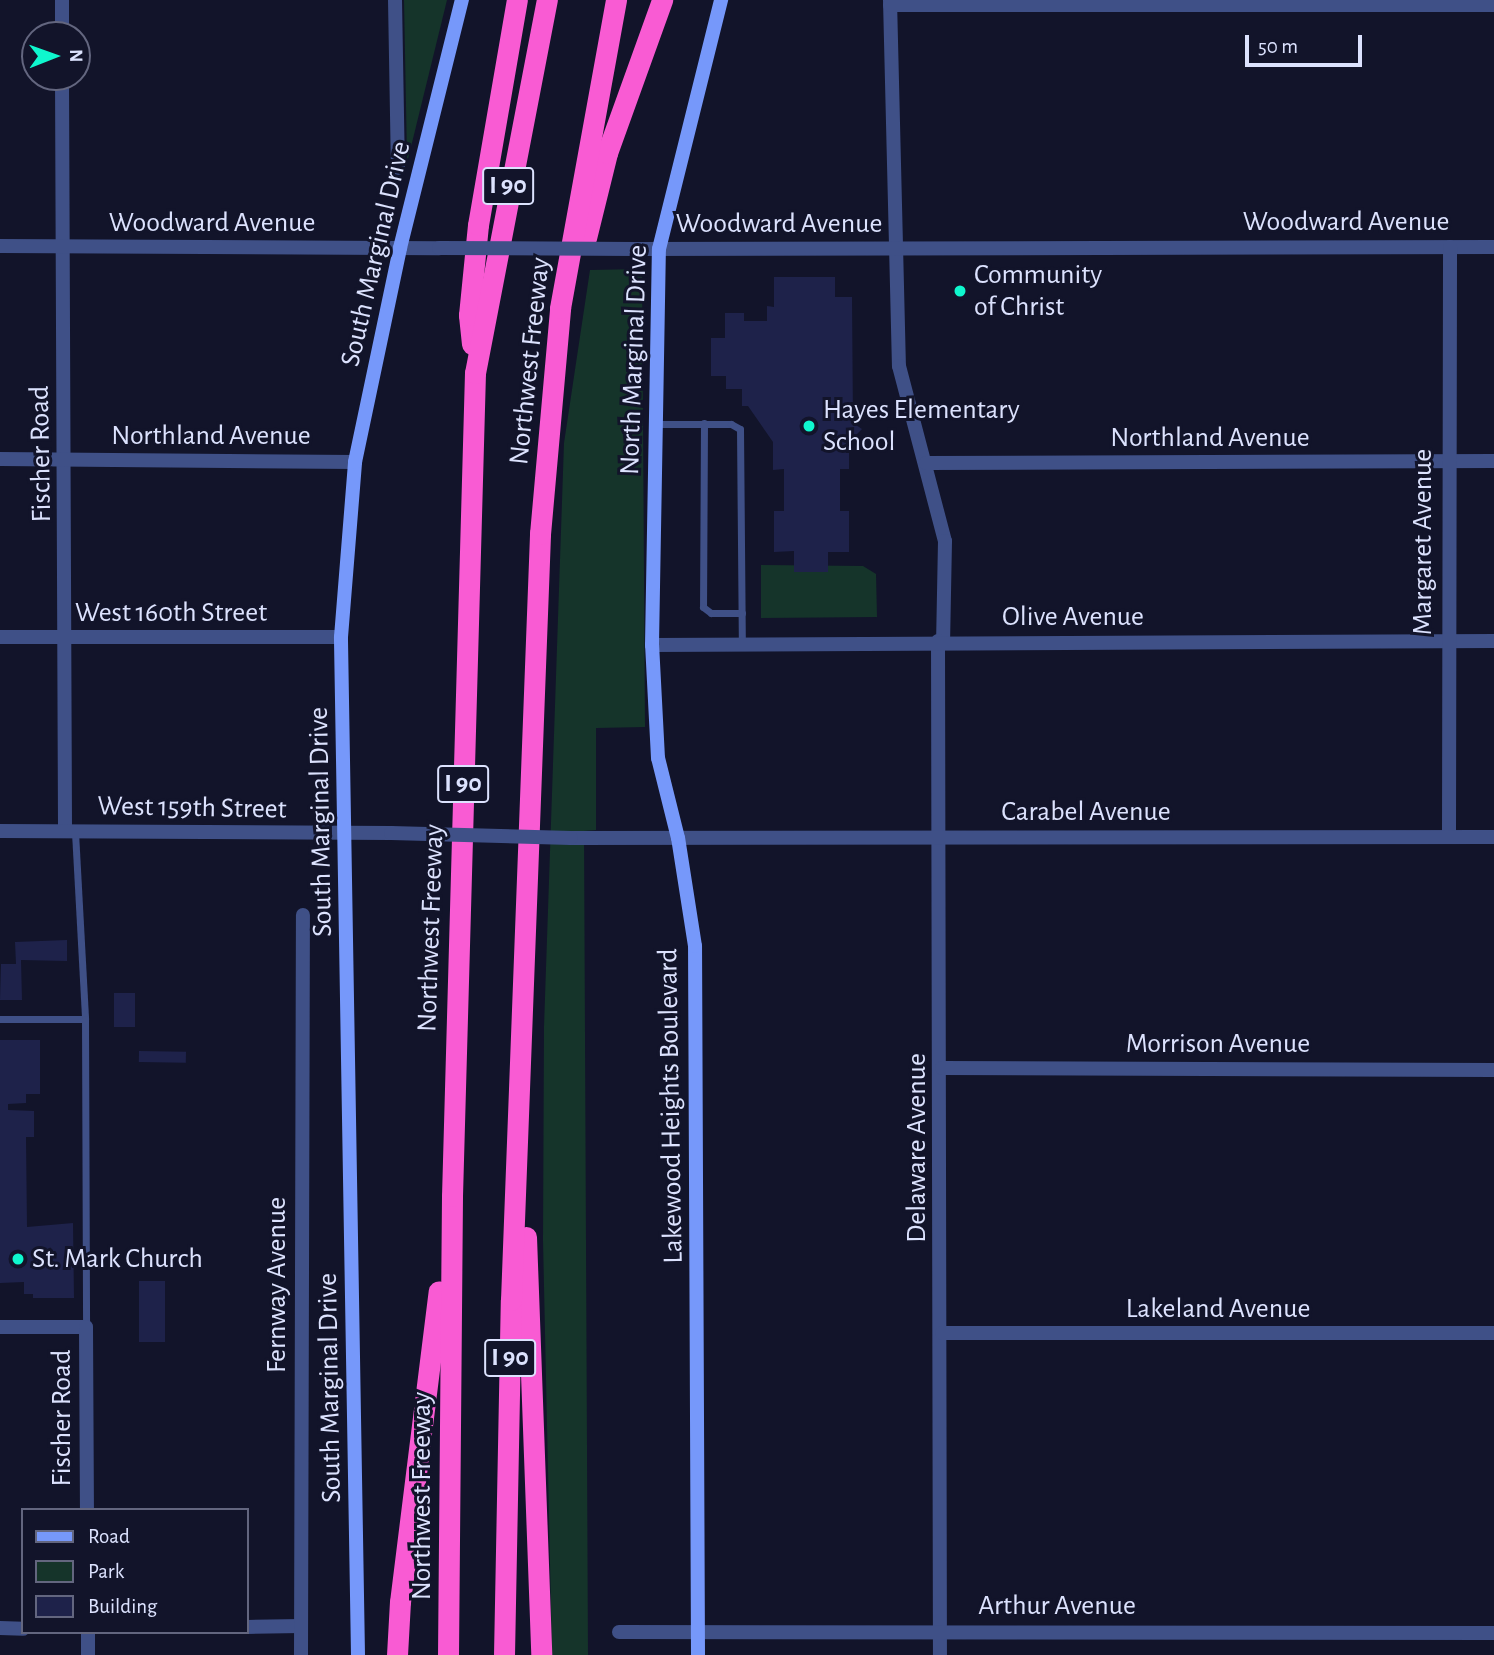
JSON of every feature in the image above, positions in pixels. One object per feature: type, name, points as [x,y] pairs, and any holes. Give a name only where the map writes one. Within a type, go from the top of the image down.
[{"type":"highway","points":[[475,373],[469,315],[478,225],[517,0]]},
{"type":"highway","name":"Northwest Freeway","points":[[448,1655],[452,1195],[475,373],[497,239],[547,0]]},
{"type":"highway","name":"Northwest Freeway","points":[[504,1655],[520,1061],[540,534],[560,309],[616,0]]},
{"type":"highway","points":[[540,534],[573,286],[607,153],[662,0]]},
{"type":"highway","points":[[520,1061],[541,1655]]},
{"type":"highway","points":[[397,1655],[400,1602],[452,1195]]},
{"type":"main road","name":"South Marginal Drive","points":[[358,1655],[347,833],[341,638],[355,461],[400,248],[462,0]]},
{"type":"main road","name":"North Marginal Drive","points":[[653,560],[659,249],[721,0]]},
{"type":"main road","name":"Lakewood Heights Boulevard","points":[[653,560],[652,645],[658,758],[678,838],[695,946],[698,1655]]},
{"type":"street","points":[[62,0],[62,21]]},
{"type":"street","points":[[395,0],[398,168]]},
{"type":"street","points":[[890,2],[1494,5]]},
{"type":"street","name":"Delaware Avenue","points":[[890,2],[899,366],[945,541],[938,837],[942,1068],[940,1655]]},
{"type":"street","name":"Fischer Road","points":[[62,91],[70,831]]},
{"type":"street","name":"Woodward Avenue","points":[[0,246],[635,249],[1494,247]]},
{"type":"street","name":"Margaret Avenue","points":[[1449,837],[1447,640],[1450,247]]},
{"type":"street","name":"Northland Avenue","points":[[0,459],[355,461]]},
{"type":"street","name":"Northland Avenue","points":[[926,463],[1494,461]]},
{"type":"street","name":"West 160th Street","points":[[0,637],[341,638]]},
{"type":"street","name":"Olive Avenue","points":[[652,645],[941,641],[1494,641]]},
{"type":"street","name":"West 159th Street","points":[[0,831],[678,838]]},
{"type":"street","name":"Carabel Avenue","points":[[678,838],[1494,837]]},
{"type":"street","name":"Fernway Avenue","points":[[301,1655],[303,915]]},
{"type":"street","name":"Morrison Avenue","points":[[942,1068],[1494,1070]]},
{"type":"street","points":[[0,1327],[86,1327]]},
{"type":"street","name":"Fischer Road","points":[[86,1327],[87,1508]]},
{"type":"street","name":"Lakeland Avenue","points":[[942,1334],[1494,1333]]},
{"type":"street","points":[[248,1627],[301,1626]]},
{"type":"street","points":[[0,1628],[21,1629]]},
{"type":"street","name":"Arthur Avenue","points":[[620,1632],[941,1630],[1494,1633]]},
{"type":"street","points":[[88,1634],[88,1655]]},
{"type":"lane","points":[[704,423],[703,607],[711,613],[742,612]]},
{"type":"lane","points":[[655,424],[737,424],[742,436],[742,644]]},
{"type":"lane","points":[[70,831],[85,1019],[86,1327]]},
{"type":"lane","points":[[0,1019],[85,1019]]},
{"type":"green space","points":[[404,0],[447,0],[408,159],[407,158]]},
{"type":"green space","points":[[642,269],[645,727],[596,728],[596,830],[584,831],[588,1655],[552,1655],[543,1240],[544,1027],[564,443],[590,270]]},
{"type":"green space","points":[[761,565],[863,566],[876,574],[877,617],[761,618]]},
{"type":"building","name":"Hayes Elementary School","points":[[774,277],[835,277],[835,297],[852,297],[853,423],[862,429],[849,442],[849,469],[840,469],[840,511],[849,511],[849,552],[828,552],[828,572],[794,572],[794,551],[774,552],[774,511],[784,511],[784,469],[773,470],[773,442],[748,406],[742,406],[742,389],[726,389],[726,376],[711,376],[711,338],[725,338],[725,313],[744,313],[744,321],[767,321],[767,306],[774,307]]},
{"type":"building","points":[[67,940],[67,961],[21,960],[22,1000],[0,1000],[1,964],[16,964],[15,942]]},
{"type":"building","points":[[114,993],[135,993],[135,1027],[114,1027]]},
{"type":"building","points":[[0,1040],[40,1040],[40,1094],[26,1094],[26,1103],[8,1104],[8,1110],[34,1111],[34,1137],[26,1137],[27,1227],[73,1223],[74,1298],[33,1298],[33,1294],[24,1294],[24,1282],[0,1283]]},
{"type":"building","points":[[139,1051],[186,1052],[186,1063],[139,1062]]},
{"type":"building","points":[[139,1281],[165,1281],[165,1342],[139,1342]]},
{"type":"place","name":"Community of Christ","points":[[960,291]]},
{"type":"place","name":"Hayes Elementary School","points":[[809,426]]},
{"type":"place","name":"St. Mark Church","points":[[18,1259]]}]
